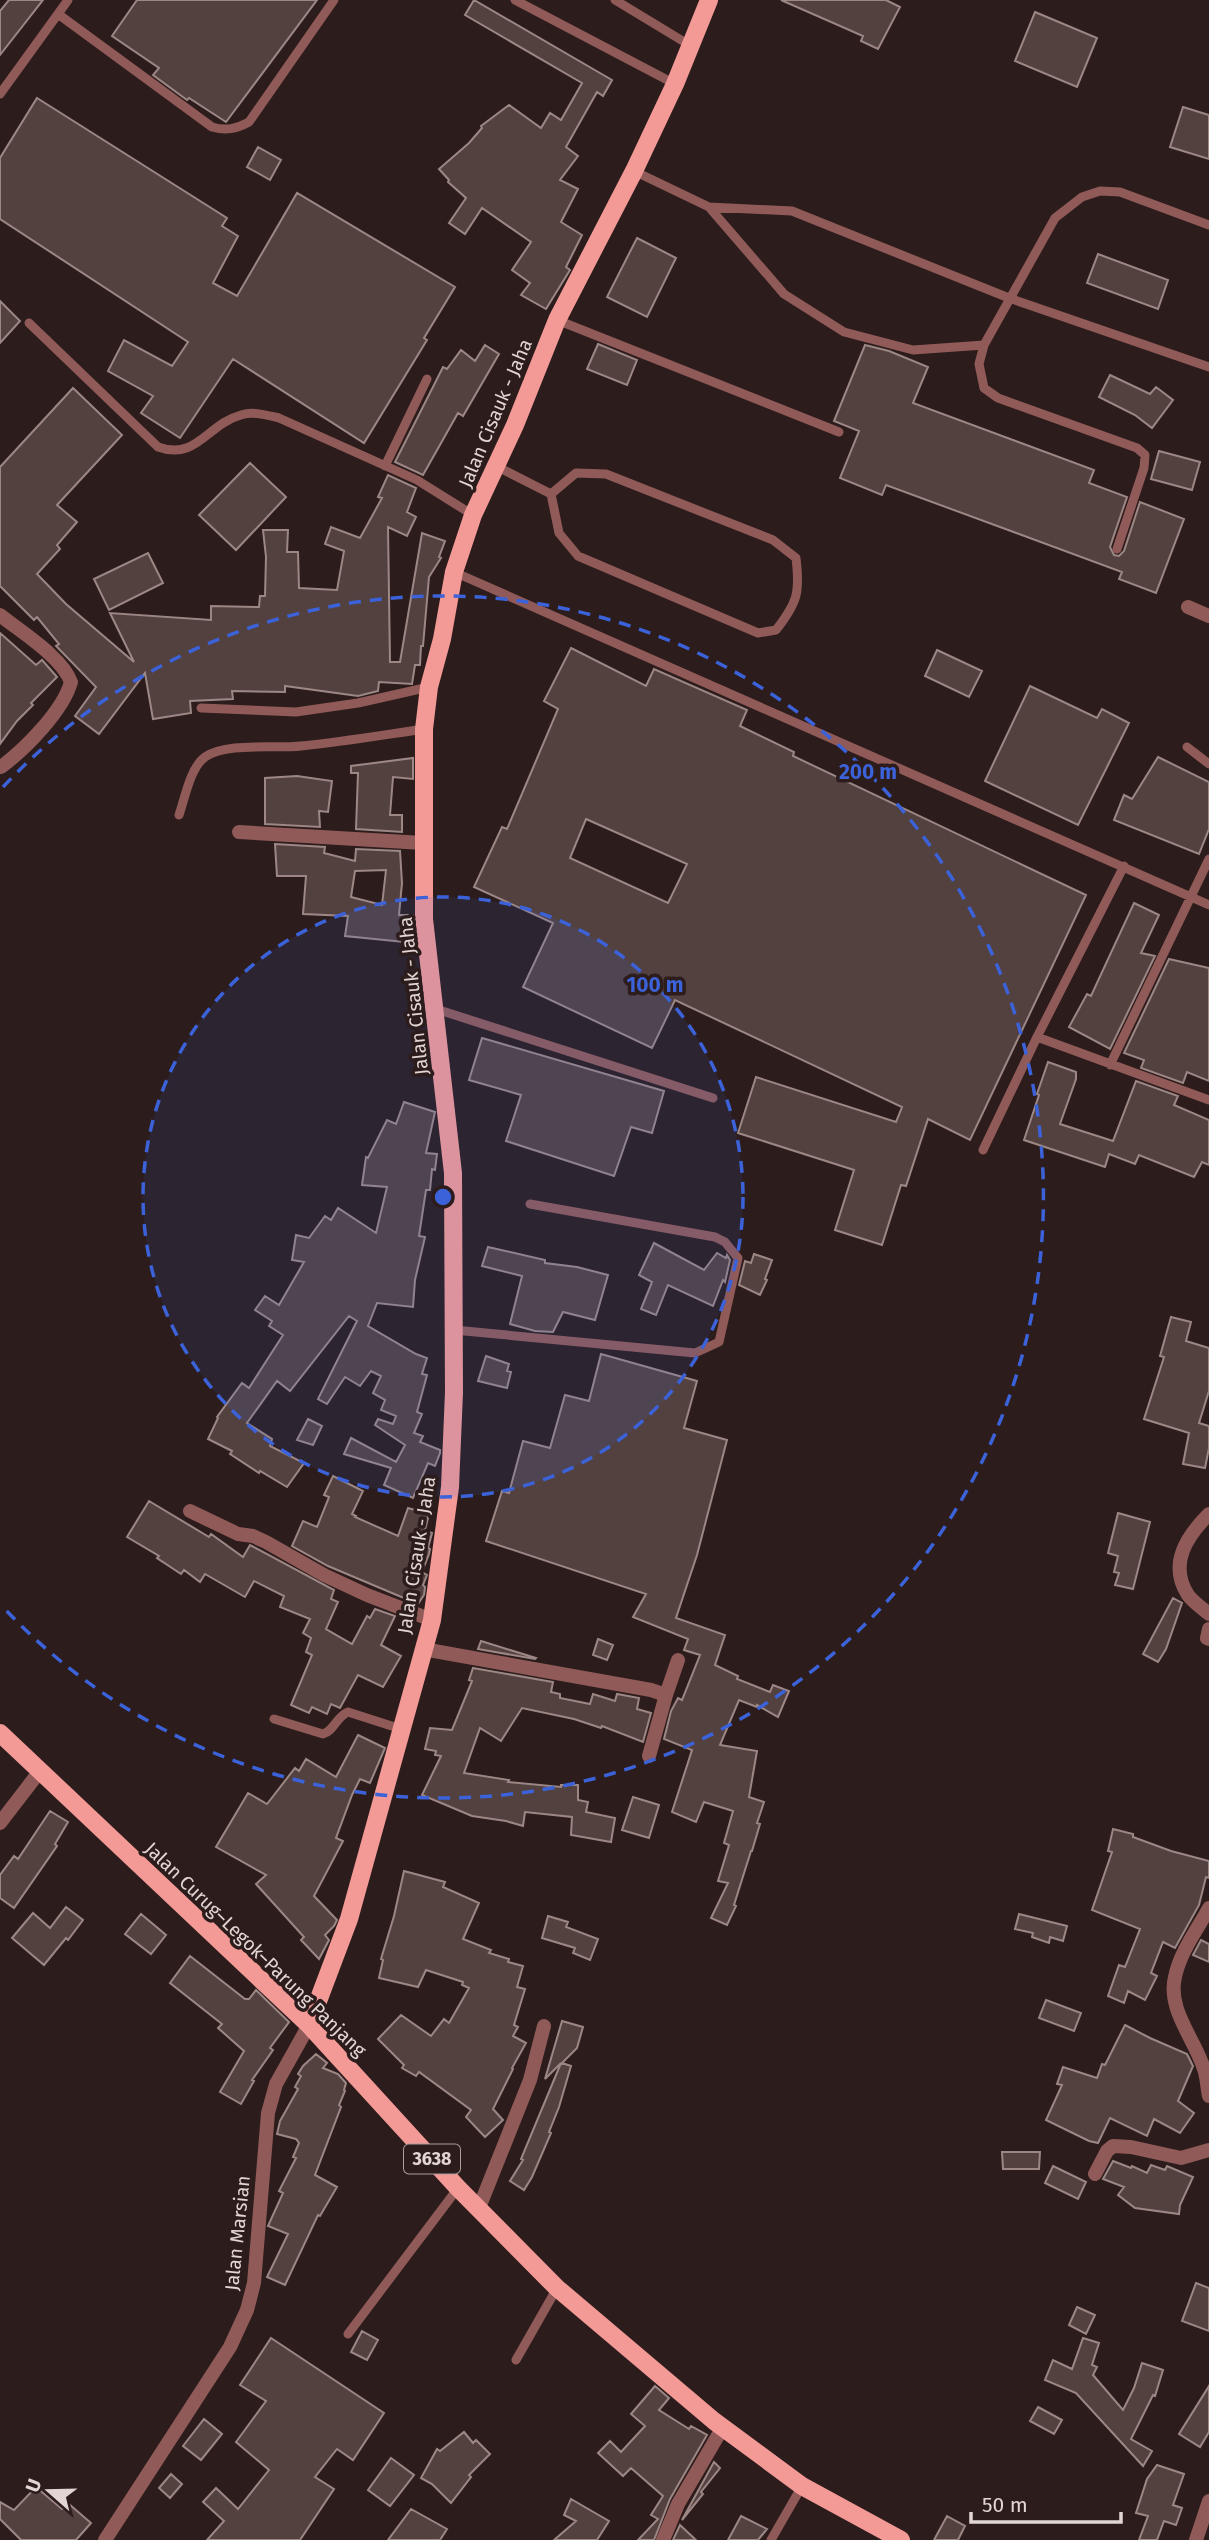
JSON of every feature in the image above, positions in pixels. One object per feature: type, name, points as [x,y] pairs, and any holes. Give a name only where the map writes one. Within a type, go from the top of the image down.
[{"type":"main road","name":"Jalan Cisauk - Jaha","points":[[310,2025],[349,1919],[432,1620],[450,1487],[454,1330],[453,1173],[424,919],[424,729],[429,687],[442,639],[454,572],[473,515],[557,320],[634,171],[675,84],[709,0]]},
{"type":"main road","name":"Jalan Curug–Legok–Parung Panjang","points":[[0,1733],[310,2025],[458,2188],[557,2288],[723,2427],[802,2486],[901,2540]]},
{"type":"street","points":[[1188,607],[1209,616]]},
{"type":"street","points":[[0,615],[60,664],[71,682],[62,701],[43,726],[19,754],[0,767]]},
{"type":"street","points":[[239,832],[424,842]]},
{"type":"street","points":[[190,1511],[238,1534],[253,1536],[266,1542],[324,1575],[367,1595],[432,1620]]},
{"type":"street","points":[[1209,1514],[1191,1531],[1182,1550],[1180,1575],[1188,1595],[1209,1614]]},
{"type":"street","points":[[1209,1629],[1209,1639]]},
{"type":"street","points":[[423,1649],[651,1690],[666,1695]]},
{"type":"street","points":[[649,1756],[678,1660]]},
{"type":"street","points":[[0,1823],[40,1771]]},
{"type":"street","points":[[1209,1908],[1182,1956],[1175,1977],[1174,1992],[1176,2007],[1204,2069],[1209,2096]]},
{"type":"street","name":"Jalan Marsian","points":[[105,2540],[240,2329],[254,2283],[268,2113],[276,2084],[310,2025]]},
{"type":"street","points":[[479,2208],[530,2080],[544,2026]]},
{"type":"street","points":[[1095,2174],[1107,2151],[1113,2146],[1132,2147],[1181,2158],[1209,2150]]},
{"type":"street","points":[[663,2540],[678,2504],[723,2427]]},
{"type":"street","points":[[1196,2540],[1209,2501]]},
{"type":"lane","points":[[0,94],[68,0]]},
{"type":"lane","points":[[58,14],[212,127],[223,130],[240,127],[249,122],[334,0]]},
{"type":"lane","points":[[515,0],[675,84]]},
{"type":"lane","points":[[615,0],[691,46]]},
{"type":"lane","points":[[634,171],[709,207],[792,211],[1009,298],[1209,367]]},
{"type":"lane","points":[[1117,549],[1144,468],[1145,455],[1137,448],[998,398],[984,388],[979,363],[984,345],[1055,218],[1082,197],[1100,191],[1121,191],[1209,225]]},
{"type":"lane","points":[[709,207],[784,294],[844,332],[913,350],[984,345]]},
{"type":"lane","points":[[557,320],[839,432]]},
{"type":"lane","points":[[29,323],[158,447],[179,452],[189,448],[227,420],[243,414],[260,413],[279,418],[417,480],[473,515]]},
{"type":"lane","points":[[385,466],[428,379]]},
{"type":"lane","points":[[496,466],[551,494]]},
{"type":"lane","points":[[576,473],[606,474],[773,540],[796,558],[799,586],[791,611],[776,630],[758,633],[578,556],[559,533],[551,494],[576,473]]},
{"type":"lane","points":[[454,572],[1209,905]]},
{"type":"lane","points":[[201,709],[296,712],[358,703],[429,687]]},
{"type":"lane","points":[[179,816],[192,776],[202,759],[213,753],[228,749],[300,746],[424,729]]},
{"type":"lane","points":[[1187,747],[1209,764]]},
{"type":"lane","points":[[1110,1065],[1209,859]]},
{"type":"lane","points":[[983,1150],[1124,866]]},
{"type":"lane","points":[[436,1009],[713,1098]]},
{"type":"lane","points":[[1037,1037],[1209,1100]]},
{"type":"lane","points":[[454,1330],[695,1353],[719,1342],[738,1258],[725,1242],[715,1237],[530,1204]]},
{"type":"lane","points":[[274,1719],[323,1734],[348,1712],[401,1729]]},
{"type":"lane","points":[[348,2334],[458,2188]]},
{"type":"lane","points":[[516,2360],[557,2288]]},
{"type":"lane","points":[[771,2540],[802,2486]]},
{"type":"building","points":[[9,0],[43,0],[0,55],[0,11]]},
{"type":"building","points":[[137,0],[317,0],[226,122],[189,98],[187,100],[153,75],[159,68],[112,36]]},
{"type":"building","points":[[474,0],[612,80],[603,96],[597,92],[566,147],[578,156],[560,180],[578,189],[561,222],[582,235],[566,267],[570,270],[546,309],[521,295],[530,283],[512,270],[531,242],[482,208],[465,234],[449,223],[466,198],[448,182],[439,169],[469,143],[481,126],[509,105],[541,128],[550,113],[561,120],[582,83],[465,15]]},
{"type":"building","points":[[781,0],[886,0],[900,7],[878,49],[861,41],[863,36]]},
{"type":"building","points":[[1035,12],[1097,38],[1077,87],[1015,61]]},
{"type":"building","points":[[37,98],[227,218],[222,226],[238,236],[213,283],[237,296],[297,193],[455,287],[424,338],[427,340],[364,443],[233,359],[180,438],[141,413],[153,396],[108,371],[124,340],[172,366],[188,342],[0,219],[0,158]]},
{"type":"building","points":[[1183,107],[1209,115],[1209,159],[1170,147]]},
{"type":"building","points":[[258,147],[281,160],[270,180],[247,167]]},
{"type":"building","points":[[637,238],[676,258],[647,317],[607,297]]},
{"type":"building","points":[[1098,254],[1168,280],[1158,309],[1087,283]]},
{"type":"building","points":[[0,301],[20,321],[0,343]]},
{"type":"building","points":[[598,344],[637,360],[627,385],[587,369]]},
{"type":"building","points":[[485,345],[499,354],[463,416],[458,413],[423,475],[395,462],[443,367],[447,369],[461,350],[475,361]]},
{"type":"building","points":[[865,345],[889,351],[928,367],[913,403],[1094,470],[1089,483],[1127,497],[1110,547],[1114,555],[1119,556],[1124,551],[1140,502],[1184,519],[1156,593],[1119,579],[1122,572],[886,485],[882,495],[840,478],[859,431],[834,421]]},
{"type":"building","points":[[1110,375],[1150,394],[1156,387],[1173,400],[1152,428],[1135,415],[1099,397]]},
{"type":"building","points":[[73,388],[122,435],[57,505],[77,522],[57,545],[60,549],[37,574],[66,604],[134,662],[110,613],[211,620],[211,606],[259,607],[260,596],[265,596],[266,557],[263,530],[288,530],[287,552],[298,552],[299,588],[337,590],[344,551],[325,544],[331,527],[360,538],[382,498],[378,497],[388,475],[416,488],[407,512],[416,517],[407,536],[388,527],[390,662],[400,662],[422,533],[445,541],[439,557],[441,558],[429,577],[420,665],[415,665],[412,684],[379,682],[378,691],[358,696],[285,686],[285,692],[232,691],[233,699],[190,701],[191,713],[153,719],[145,673],[99,734],[75,716],[96,687],[56,646],[59,644],[37,617],[34,620],[0,586],[0,467]]},
{"type":"building","points":[[1159,451],[1200,462],[1192,490],[1151,479]]},
{"type":"building","points":[[250,463],[286,497],[236,550],[199,515]]},
{"type":"building","points":[[148,553],[163,583],[109,610],[94,579]]},
{"type":"building","points":[[0,633],[36,665],[42,660],[57,677],[31,703],[33,705],[0,744]]},
{"type":"building","points":[[571,648],[646,686],[654,669],[747,710],[740,726],[794,752],[793,756],[1086,895],[970,1140],[928,1119],[906,1186],[901,1185],[882,1245],[835,1230],[854,1170],[738,1133],[756,1077],[896,1122],[902,1107],[675,1000],[652,1048],[523,987],[553,923],[474,887],[502,827],[507,829],[558,709],[544,701]],"holes":[[[586,819],[687,864],[668,903],[570,858]]]},
{"type":"building","points":[[937,650],[982,671],[969,697],[925,676]]},
{"type":"building","points":[[1030,686],[1097,718],[1102,709],[1129,723],[1078,825],[985,781]]},
{"type":"building","points":[[1158,757],[1209,782],[1209,829],[1199,854],[1114,820],[1124,795],[1132,799]]},
{"type":"building","points":[[413,758],[413,779],[393,777],[390,815],[402,815],[402,832],[356,829],[358,773],[351,773],[351,766]]},
{"type":"building","points":[[297,776],[332,781],[328,812],[319,811],[320,827],[265,824],[265,778]]},
{"type":"building","points":[[275,844],[325,847],[324,853],[355,861],[356,849],[400,851],[402,883],[399,915],[413,915],[414,943],[345,936],[348,916],[303,914],[306,876],[277,876]],"holes":[[[386,870],[382,905],[351,897],[355,871]]]},
{"type":"building","points":[[1134,903],[1159,915],[1141,953],[1155,956],[1110,1049],[1069,1027],[1087,994],[1091,996]]},
{"type":"building","points":[[1169,959],[1209,968],[1209,1081],[1187,1072],[1183,1083],[1141,1068],[1144,1060],[1124,1053]]},
{"type":"building","points":[[482,1038],[664,1091],[652,1133],[631,1127],[614,1176],[506,1141],[521,1095],[469,1080]]},
{"type":"building","points":[[1048,1062],[1076,1072],[1060,1124],[1113,1141],[1136,1081],[1178,1096],[1174,1105],[1209,1120],[1209,1165],[1202,1162],[1194,1177],[1139,1155],[1135,1164],[1109,1154],[1105,1167],[1024,1140]]},
{"type":"building","points":[[404,1102],[435,1112],[426,1153],[437,1154],[435,1170],[432,1169],[430,1190],[426,1190],[419,1236],[425,1237],[415,1280],[413,1307],[377,1303],[368,1326],[427,1358],[422,1374],[427,1375],[417,1412],[422,1414],[414,1433],[423,1436],[420,1442],[440,1450],[440,1453],[435,1466],[428,1463],[413,1498],[384,1485],[391,1468],[344,1454],[351,1438],[396,1462],[405,1445],[375,1425],[378,1419],[393,1424],[396,1416],[381,1410],[385,1400],[373,1393],[381,1376],[371,1371],[360,1386],[345,1377],[327,1404],[318,1399],[357,1321],[349,1316],[290,1391],[277,1381],[247,1423],[272,1439],[270,1446],[304,1463],[287,1487],[260,1471],[259,1473],[230,1454],[232,1451],[208,1439],[217,1417],[242,1383],[249,1388],[283,1335],[269,1326],[272,1321],[255,1310],[265,1296],[279,1305],[304,1262],[292,1260],[296,1235],[309,1238],[325,1216],[331,1220],[338,1208],[376,1233],[387,1187],[362,1185],[366,1157],[368,1158],[387,1120],[396,1124]]},
{"type":"building","points":[[654,1243],[704,1270],[717,1253],[726,1258],[727,1255],[730,1260],[725,1282],[723,1280],[713,1306],[668,1285],[656,1315],[641,1309],[652,1282],[639,1275]]},
{"type":"building","points":[[488,1247],[545,1260],[545,1263],[608,1275],[595,1320],[563,1312],[553,1332],[535,1331],[510,1324],[522,1276],[482,1266]]},
{"type":"building","points":[[754,1254],[772,1260],[760,1295],[739,1285],[745,1261],[751,1263]]},
{"type":"building","points":[[1171,1317],[1191,1322],[1186,1341],[1209,1348],[1209,1391],[1199,1423],[1209,1426],[1205,1468],[1183,1464],[1189,1433],[1144,1419],[1164,1357],[1160,1356]]},
{"type":"building","points":[[601,1354],[697,1381],[684,1428],[727,1440],[697,1555],[676,1618],[725,1635],[715,1665],[738,1676],[737,1679],[770,1692],[773,1685],[789,1691],[778,1717],[757,1705],[739,1700],[720,1745],[757,1751],[749,1797],[764,1802],[757,1823],[760,1824],[734,1905],[736,1906],[727,1925],[711,1918],[728,1883],[718,1881],[729,1845],[724,1843],[733,1811],[704,1802],[696,1822],[672,1812],[692,1750],[664,1739],[671,1711],[678,1698],[682,1700],[700,1655],[684,1650],[688,1639],[633,1617],[646,1594],[486,1541],[502,1491],[509,1493],[523,1441],[550,1448],[565,1395],[589,1401]]},
{"type":"building","points":[[486,1356],[509,1364],[507,1371],[511,1372],[507,1388],[478,1381]]},
{"type":"building","points":[[308,1419],[322,1426],[313,1445],[297,1440]]},
{"type":"building","points":[[333,1476],[363,1491],[352,1514],[355,1517],[398,1536],[408,1508],[429,1514],[425,1530],[432,1533],[429,1554],[422,1572],[427,1575],[423,1585],[424,1595],[418,1604],[328,1566],[292,1546],[303,1521],[317,1527],[329,1497],[324,1495]]},
{"type":"building","points":[[149,1501],[209,1537],[211,1534],[243,1557],[250,1545],[334,1590],[331,1599],[338,1602],[326,1629],[352,1644],[367,1616],[370,1618],[375,1609],[395,1616],[381,1645],[401,1656],[383,1687],[358,1675],[340,1708],[331,1704],[327,1714],[312,1707],[309,1713],[291,1705],[312,1655],[306,1652],[311,1638],[303,1633],[310,1619],[280,1607],[284,1596],[254,1581],[245,1597],[205,1574],[200,1582],[184,1570],[181,1574],[157,1558],[159,1556],[127,1537]]},
{"type":"building","points":[[1118,1513],[1150,1522],[1133,1589],[1115,1585],[1119,1573],[1114,1572],[1118,1556],[1108,1553]]},
{"type":"building","points":[[1173,1598],[1182,1603],[1166,1649],[1158,1662],[1143,1654]]},
{"type":"building","points":[[598,1639],[613,1645],[607,1660],[593,1655]]},
{"type":"building","points":[[481,1641],[536,1658],[478,1649]]},
{"type":"building","points":[[473,1668],[553,1682],[551,1692],[560,1694],[560,1698],[590,1704],[593,1694],[615,1701],[617,1694],[639,1698],[637,1709],[651,1713],[643,1742],[602,1726],[601,1728],[522,1708],[501,1741],[480,1728],[464,1773],[509,1780],[508,1782],[561,1787],[578,1785],[578,1800],[588,1802],[586,1812],[615,1818],[611,1842],[571,1835],[572,1817],[525,1812],[523,1826],[472,1816],[422,1795],[441,1756],[435,1755],[436,1751],[425,1749],[430,1728],[452,1730],[472,1681],[469,1680]]},
{"type":"building","points":[[358,1735],[385,1748],[370,1783],[360,1779],[352,1795],[336,1838],[343,1841],[314,1896],[337,1920],[325,1935],[329,1940],[319,1959],[301,1940],[304,1937],[256,1884],[266,1875],[216,1847],[248,1793],[267,1804],[295,1768],[299,1771],[306,1759],[336,1777]]},
{"type":"building","points":[[633,1797],[659,1805],[649,1838],[622,1830]]},
{"type":"building","points":[[50,1811],[68,1822],[55,1844],[57,1846],[14,1908],[0,1898],[0,1875],[14,1856],[18,1859]]},
{"type":"building","points":[[1113,1829],[1133,1834],[1133,1837],[1171,1851],[1209,1861],[1209,1878],[1206,1877],[1199,1905],[1175,1948],[1163,1942],[1151,1973],[1157,1976],[1145,2000],[1128,1991],[1124,2003],[1108,1996],[1119,1965],[1125,1967],[1140,1929],[1092,1910],[1112,1852],[1108,1851]]},
{"type":"building","points":[[404,1871],[445,1882],[443,1887],[479,1903],[463,1939],[491,1950],[489,1953],[509,1959],[508,1962],[523,1966],[517,1987],[525,1989],[514,2025],[518,2027],[513,2036],[526,2043],[493,2109],[503,2120],[485,2137],[466,2117],[471,2110],[419,2072],[416,2076],[402,2068],[404,2065],[378,2039],[401,2015],[431,2036],[444,2019],[449,2023],[469,1988],[462,1985],[463,1982],[426,1970],[418,1987],[379,1978],[381,1959]]},
{"type":"building","points":[[66,1907],[83,1920],[44,1965],[12,1938],[33,1913],[50,1928]]},
{"type":"building","points":[[141,1914],[166,1935],[151,1954],[125,1934]]},
{"type":"building","points":[[1019,1914],[1067,1926],[1063,1941],[1050,1937],[1049,1943],[1032,1937],[1033,1933],[1015,1929]]},
{"type":"building","points":[[548,1916],[568,1922],[566,1927],[598,1939],[590,1960],[573,1953],[575,1948],[542,1938]]},
{"type":"building","points":[[1201,1940],[1209,1944],[1209,1962],[1193,1955]]},
{"type":"building","points":[[190,1956],[245,1999],[249,1999],[256,1990],[289,2022],[270,2048],[273,2050],[252,2080],[254,2081],[241,2104],[220,2092],[244,2051],[218,2028],[222,2024],[170,1983]]},
{"type":"building","points":[[1046,2000],[1081,2013],[1074,2031],[1039,2018]]},
{"type":"building","points":[[562,2021],[583,2027],[577,2048],[562,2063],[571,2066],[559,2107],[549,2132],[551,2133],[524,2190],[510,2181],[523,2160],[521,2159],[561,2063],[545,2079]]},
{"type":"building","points":[[1125,2025],[1187,2054],[1193,2066],[1178,2101],[1194,2113],[1180,2133],[1154,2119],[1147,2136],[1110,2118],[1098,2143],[1046,2120],[1062,2085],[1057,2084],[1063,2067],[1097,2078],[1102,2064],[1105,2065]]},
{"type":"building","points":[[316,2054],[327,2063],[323,2068],[338,2074],[346,2083],[339,2105],[341,2107],[315,2175],[337,2187],[320,2216],[318,2215],[285,2285],[267,2277],[288,2234],[268,2226],[283,2193],[279,2191],[296,2158],[293,2157],[299,2143],[296,2139],[277,2134],[280,2121],[298,2089],[295,2087],[301,2076],[298,2074]]},
{"type":"building","points":[[1002,2152],[1040,2152],[1039,2169],[1003,2169]]},
{"type":"building","points":[[1113,2161],[1147,2173],[1151,2165],[1165,2170],[1167,2166],[1193,2177],[1180,2205],[1179,2214],[1135,2208],[1118,2195],[1124,2187],[1103,2179]]},
{"type":"building","points":[[1053,2166],[1086,2182],[1078,2199],[1045,2183]]},
{"type":"building","points":[[1196,2283],[1209,2288],[1209,2331],[1182,2321]]},
{"type":"building","points":[[1077,2307],[1095,2315],[1086,2334],[1069,2325]]},
{"type":"building","points":[[362,2331],[378,2340],[367,2360],[351,2352]]},
{"type":"building","points":[[271,2338],[384,2413],[353,2460],[337,2449],[315,2477],[334,2489],[300,2540],[207,2540],[224,2521],[203,2502],[216,2488],[238,2509],[269,2470],[236,2442],[266,2401],[240,2385]]},
{"type":"building","points":[[1083,2338],[1099,2343],[1092,2365],[1097,2367],[1093,2375],[1123,2410],[1142,2363],[1163,2370],[1155,2396],[1153,2395],[1131,2439],[1152,2451],[1143,2466],[1076,2393],[1045,2380],[1053,2360],[1072,2369]]},
{"type":"building","points":[[655,2386],[669,2398],[659,2410],[689,2429],[691,2426],[707,2435],[670,2499],[654,2540],[638,2540],[658,2519],[651,2515],[663,2496],[631,2468],[623,2476],[598,2453],[610,2441],[621,2452],[645,2426],[631,2414]]},
{"type":"building","points":[[1209,2386],[1209,2432],[1200,2447],[1179,2434]]},
{"type":"building","points":[[1038,2407],[1062,2420],[1054,2434],[1030,2421]]},
{"type":"building","points":[[204,2419],[222,2434],[201,2460],[183,2446]]},
{"type":"building","points":[[464,2432],[473,2443],[476,2440],[490,2454],[469,2475],[471,2477],[451,2503],[432,2484],[421,2478],[437,2449],[440,2451]]},
{"type":"building","points":[[391,2458],[414,2475],[390,2506],[368,2490]]},
{"type":"building","points":[[714,2462],[720,2468],[682,2520]]},
{"type":"building","points":[[1157,2465],[1184,2474],[1173,2505],[1182,2508],[1176,2525],[1164,2521],[1157,2540],[1139,2540],[1148,2516],[1136,2513],[1147,2479]]},
{"type":"building","points":[[171,2474],[182,2484],[170,2498],[159,2488]]},
{"type":"building","points":[[36,2487],[62,2509],[69,2504],[91,2523],[76,2540],[21,2540],[0,2519],[0,2502],[14,2510]]},
{"type":"building","points":[[571,2499],[609,2521],[597,2540],[554,2540],[576,2521],[564,2515]]},
{"type":"building","points":[[411,2509],[447,2529],[440,2540],[388,2540]]},
{"type":"building","points":[[741,2516],[767,2529],[758,2540],[728,2540]]},
{"type":"building","points":[[947,2516],[965,2526],[958,2540],[934,2540]]},
{"type":"building","points":[[680,2525],[696,2540],[673,2540]]}]
